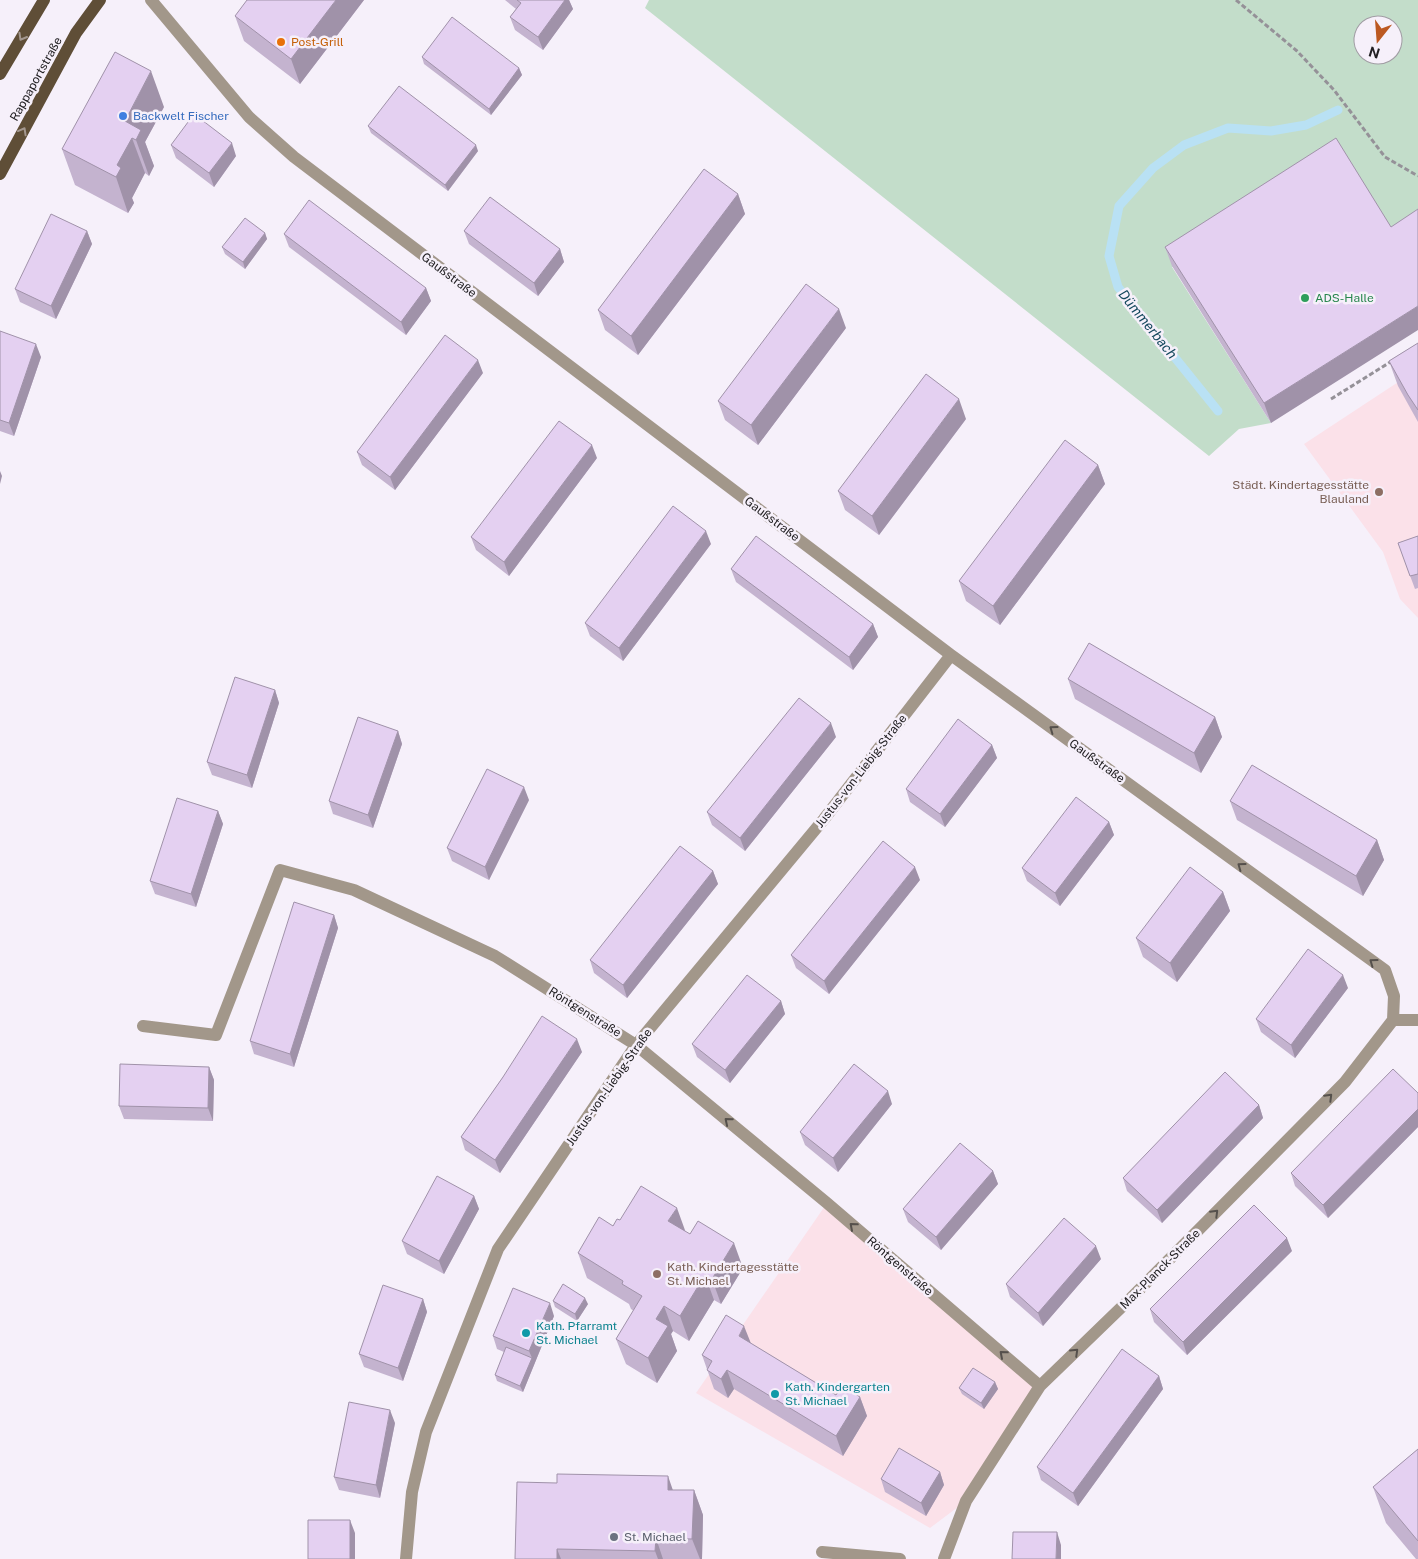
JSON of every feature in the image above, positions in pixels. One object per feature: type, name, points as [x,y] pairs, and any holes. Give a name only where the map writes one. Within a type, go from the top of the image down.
[{"type":"main road","points":[[0,74],[44,0]]},
{"type":"main road","name":"Rappaportstraße","points":[[0,174],[76,33],[100,0]]},
{"type":"street","name":"Gaußstraße","points":[[151,0],[249,117],[294,158],[951,655],[1385,970],[1394,996],[1393,1020]]},
{"type":"street","name":"Justus-von-Liebig-Straße","points":[[406,1559],[412,1492],[426,1432],[498,1249],[636,1045],[824,818],[951,655]]},
{"type":"street","name":"Röntgenstraße","points":[[143,1026],[216,1035],[280,870],[354,890],[495,956],[636,1045],[827,1203],[1040,1386]]},
{"type":"street","points":[[1393,1020],[1418,1020]]},
{"type":"street","name":"Max-Planck-Straße","points":[[944,1559],[966,1501],[1040,1386],[1131,1298],[1345,1082],[1393,1020]]},
{"type":"street","points":[[822,1552],[900,1559]]},
{"type":"path","points":[[1236,0],[1297,51],[1334,90],[1385,157],[1418,176]]},
{"type":"path","points":[[1330,399],[1394,360]]},
{"type":"shaded area","name":"Städt. Kindertagesstätte Blauland","points":[[1418,369],[1418,618],[1400,599],[1383,552],[1304,444]]},
{"type":"shaded area","points":[[827,1203],[1040,1386],[966,1501],[930,1528],[696,1393]]},
{"type":"green space","points":[[649,0],[1418,0],[1418,233],[1172,267],[1271,423],[1239,429],[1209,456],[645,8]]},
{"type":"building","points":[[247,0],[336,0],[291,59],[235,16]]},
{"type":"building","points":[[517,0],[565,0],[538,37],[510,17],[521,3]]},
{"type":"building","points":[[452,17],[519,68],[489,109],[422,57]]},
{"type":"building","points":[[115,52],[151,71],[125,121],[141,130],[136,140],[132,138],[117,165],[121,168],[116,177],[62,149]]},
{"type":"building","points":[[399,86],[476,145],[445,185],[368,126]]},
{"type":"building","points":[[194,114],[232,143],[209,173],[171,145]]},
{"type":"building","name":"ADS-Halle","points":[[1336,138],[1391,227],[1418,209],[1418,306],[1264,403],[1165,247]]},
{"type":"building","points":[[704,169],[738,194],[631,336],[598,310]]},
{"type":"building","points":[[490,197],[560,249],[534,283],[464,231]]},
{"type":"building","points":[[309,200],[426,288],[401,322],[284,234]]},
{"type":"building","points":[[51,214],[87,231],[51,306],[15,289]]},
{"type":"building","points":[[245,218],[265,233],[243,262],[222,247]]},
{"type":"building","points":[[806,284],[839,309],[751,425],[718,401]]},
{"type":"building","points":[[0,331],[36,344],[9,423],[0,420]]},
{"type":"building","points":[[445,335],[478,360],[390,477],[357,452]]},
{"type":"building","points":[[1418,343],[1418,410],[1389,361]]},
{"type":"building","points":[[926,374],[959,399],[872,516],[838,491]]},
{"type":"building","points":[[559,421],[592,445],[504,562],[471,537]]},
{"type":"building","points":[[1065,440],[1098,465],[993,606],[959,581]]},
{"type":"building","points":[[673,506],[706,531],[619,648],[585,623]]},
{"type":"building","points":[[756,536],[873,624],[849,657],[731,569]]},
{"type":"building","points":[[1418,536],[1418,574],[1410,576],[1398,543]]},
{"type":"building","points":[[1089,643],[1215,717],[1194,753],[1068,679]]},
{"type":"building","points":[[235,677],[275,690],[247,775],[207,762]]},
{"type":"building","points":[[799,698],[831,723],[740,838],[707,812]]},
{"type":"building","points":[[358,717],[398,731],[368,815],[329,801]]},
{"type":"building","points":[[958,719],[992,745],[940,814],[906,789]]},
{"type":"building","points":[[1252,765],[1377,840],[1356,876],[1230,801]]},
{"type":"building","points":[[487,769],[524,787],[485,867],[447,848]]},
{"type":"building","points":[[1076,797],[1109,822],[1055,893],[1022,868]]},
{"type":"building","points":[[177,798],[218,811],[191,894],[150,881]]},
{"type":"building","points":[[883,841],[915,867],[824,981],[791,955]]},
{"type":"building","points":[[680,846],[713,871],[623,985],[590,960]]},
{"type":"building","points":[[1190,867],[1223,892],[1170,963],[1136,938]]},
{"type":"building","points":[[294,902],[334,915],[290,1054],[250,1041]]},
{"type":"building","points":[[1308,949],[1343,975],[1291,1045],[1256,1019]]},
{"type":"building","points":[[747,975],[781,1001],[725,1070],[692,1044]]},
{"type":"building","points":[[542,1016],[577,1039],[495,1160],[461,1137],[503,1077]]},
{"type":"building","points":[[120,1064],[209,1067],[208,1108],[119,1106]]},
{"type":"building","points":[[854,1064],[888,1091],[833,1158],[800,1132]]},
{"type":"building","points":[[1393,1069],[1418,1093],[1418,1109],[1323,1205],[1291,1173]]},
{"type":"building","points":[[1225,1072],[1259,1105],[1157,1210],[1123,1178]]},
{"type":"building","points":[[960,1143],[993,1171],[936,1237],[903,1209]]},
{"type":"building","points":[[437,1176],[474,1196],[439,1261],[402,1241]]},
{"type":"building","points":[[641,1186],[677,1208],[668,1221],[690,1234],[698,1221],[734,1243],[712,1279],[705,1275],[680,1316],[664,1306],[656,1319],[668,1326],[648,1358],[616,1339],[642,1296],[622,1284],[623,1281],[578,1253],[599,1217],[613,1226],[617,1219],[620,1220]]},
{"type":"building","points":[[1254,1205],[1287,1238],[1183,1342],[1150,1309]]},
{"type":"building","points":[[1064,1218],[1096,1246],[1038,1313],[1006,1284]]},
{"type":"building","points":[[563,1284],[585,1298],[575,1314],[553,1301]]},
{"type":"building","points":[[383,1285],[423,1299],[398,1368],[359,1354]]},
{"type":"building","name":"Kath. Pfarramt St. Michael","points":[[513,1288],[550,1303],[529,1351],[493,1336]]},
{"type":"building","points":[[726,1315],[744,1326],[739,1336],[836,1395],[842,1386],[860,1397],[836,1436],[727,1370],[721,1379],[707,1370],[712,1361],[702,1355]]},
{"type":"building","points":[[506,1347],[532,1358],[520,1386],[495,1375]]},
{"type":"building","points":[[1122,1349],[1159,1376],[1073,1493],[1037,1467]]},
{"type":"building","points":[[973,1368],[995,1382],[981,1403],[959,1388]]},
{"type":"building","points":[[349,1402],[390,1410],[376,1485],[334,1477]]},
{"type":"building","points":[[899,1448],[940,1472],[921,1503],[881,1479]]},
{"type":"building","points":[[1418,1449],[1418,1541],[1373,1487]]},
{"type":"building","name":"St. Michael","points":[[557,1474],[668,1476],[668,1490],[694,1490],[692,1539],[656,1538],[655,1551],[557,1549],[557,1559],[515,1559],[517,1482],[557,1483]]},
{"type":"building","points":[[308,1520],[350,1520],[350,1559],[308,1559]]},
{"type":"building","points":[[1013,1532],[1057,1532],[1056,1559],[1012,1559]]},
{"type":"waterway","name":"Dümmerbach","points":[[1218,411],[1118,287],[1109,256],[1119,206],[1153,168],[1184,145],[1228,128],[1271,131],[1306,125],[1338,110]]},
{"type":"place","name":"Post-Grill","points":[[281,42]]},
{"type":"place","name":"Backwelt Fischer","points":[[123,116]]},
{"type":"place","name":"ADS-Halle","points":[[1305,298]]},
{"type":"place","name":"Städt. Kindertagesstätte Blauland","points":[[1379,492]]},
{"type":"place","name":"Kath. Kindertagesstätte St. Michael","points":[[657,1274]]},
{"type":"place","name":"Kath. Pfarramt St. Michael","points":[[526,1333]]},
{"type":"place","name":"Kath. Kindergarten St. Michael","points":[[775,1394]]},
{"type":"place","name":"St. Michael","points":[[614,1537]]}]
